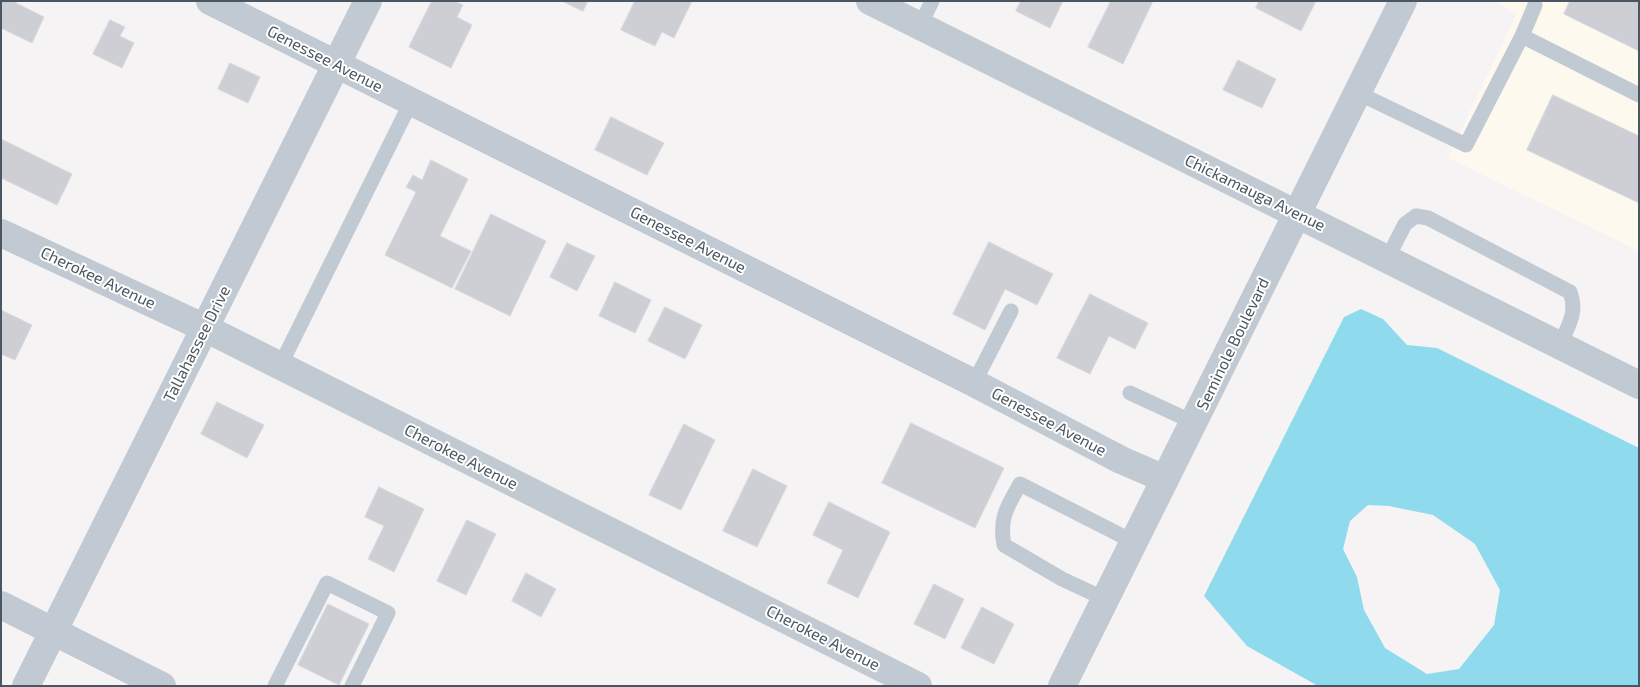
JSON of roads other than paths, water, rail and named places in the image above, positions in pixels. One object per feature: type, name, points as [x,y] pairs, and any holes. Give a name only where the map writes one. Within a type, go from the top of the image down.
[{"type":"street","name":"Genessee Avenue","points":[[210,1],[974,383],[1121,460],[1165,479]]},
{"type":"street","name":"Tallahassee Drive","points":[[26,686],[368,1]]},
{"type":"street","name":"Chickamauga Avenue","points":[[870,1],[1639,385]]},
{"type":"street","name":"Seminole Boulevard","points":[[1062,686],[1403,1]]},
{"type":"street","name":"Cherokee Avenue","points":[[1,232],[205,328],[918,686]]},
{"type":"street","points":[[1,605],[162,686]]},
{"type":"lane","points":[[920,26],[932,1]]},
{"type":"lane","points":[[1358,93],[1466,145],[1522,36],[1534,2]]},
{"type":"lane","points":[[1522,36],[1639,95]]},
{"type":"lane","points":[[280,366],[411,102]]},
{"type":"lane","points":[[1386,259],[1405,224],[1416,216],[1428,218],[1570,292],[1574,302],[1572,320],[1559,346]]},
{"type":"lane","points":[[974,383],[1011,311]]},
{"type":"lane","points":[[1130,393],[1193,422]]},
{"type":"lane","points":[[1105,599],[1062,579],[1004,545],[1001,527],[1006,509],[1020,484],[1134,542]]},
{"type":"lane","points":[[275,686],[327,583],[388,614],[352,686]]},
{"type":"water","points":[[1361,309],[1383,319],[1407,345],[1437,348],[1639,448],[1639,686],[1318,686],[1247,646],[1204,596],[1344,317]],"holes":[[[1368,505],[1389,506],[1433,515],[1475,544],[1500,590],[1494,625],[1459,669],[1427,674],[1385,648],[1364,610],[1357,577],[1343,549],[1350,521]]]}]
